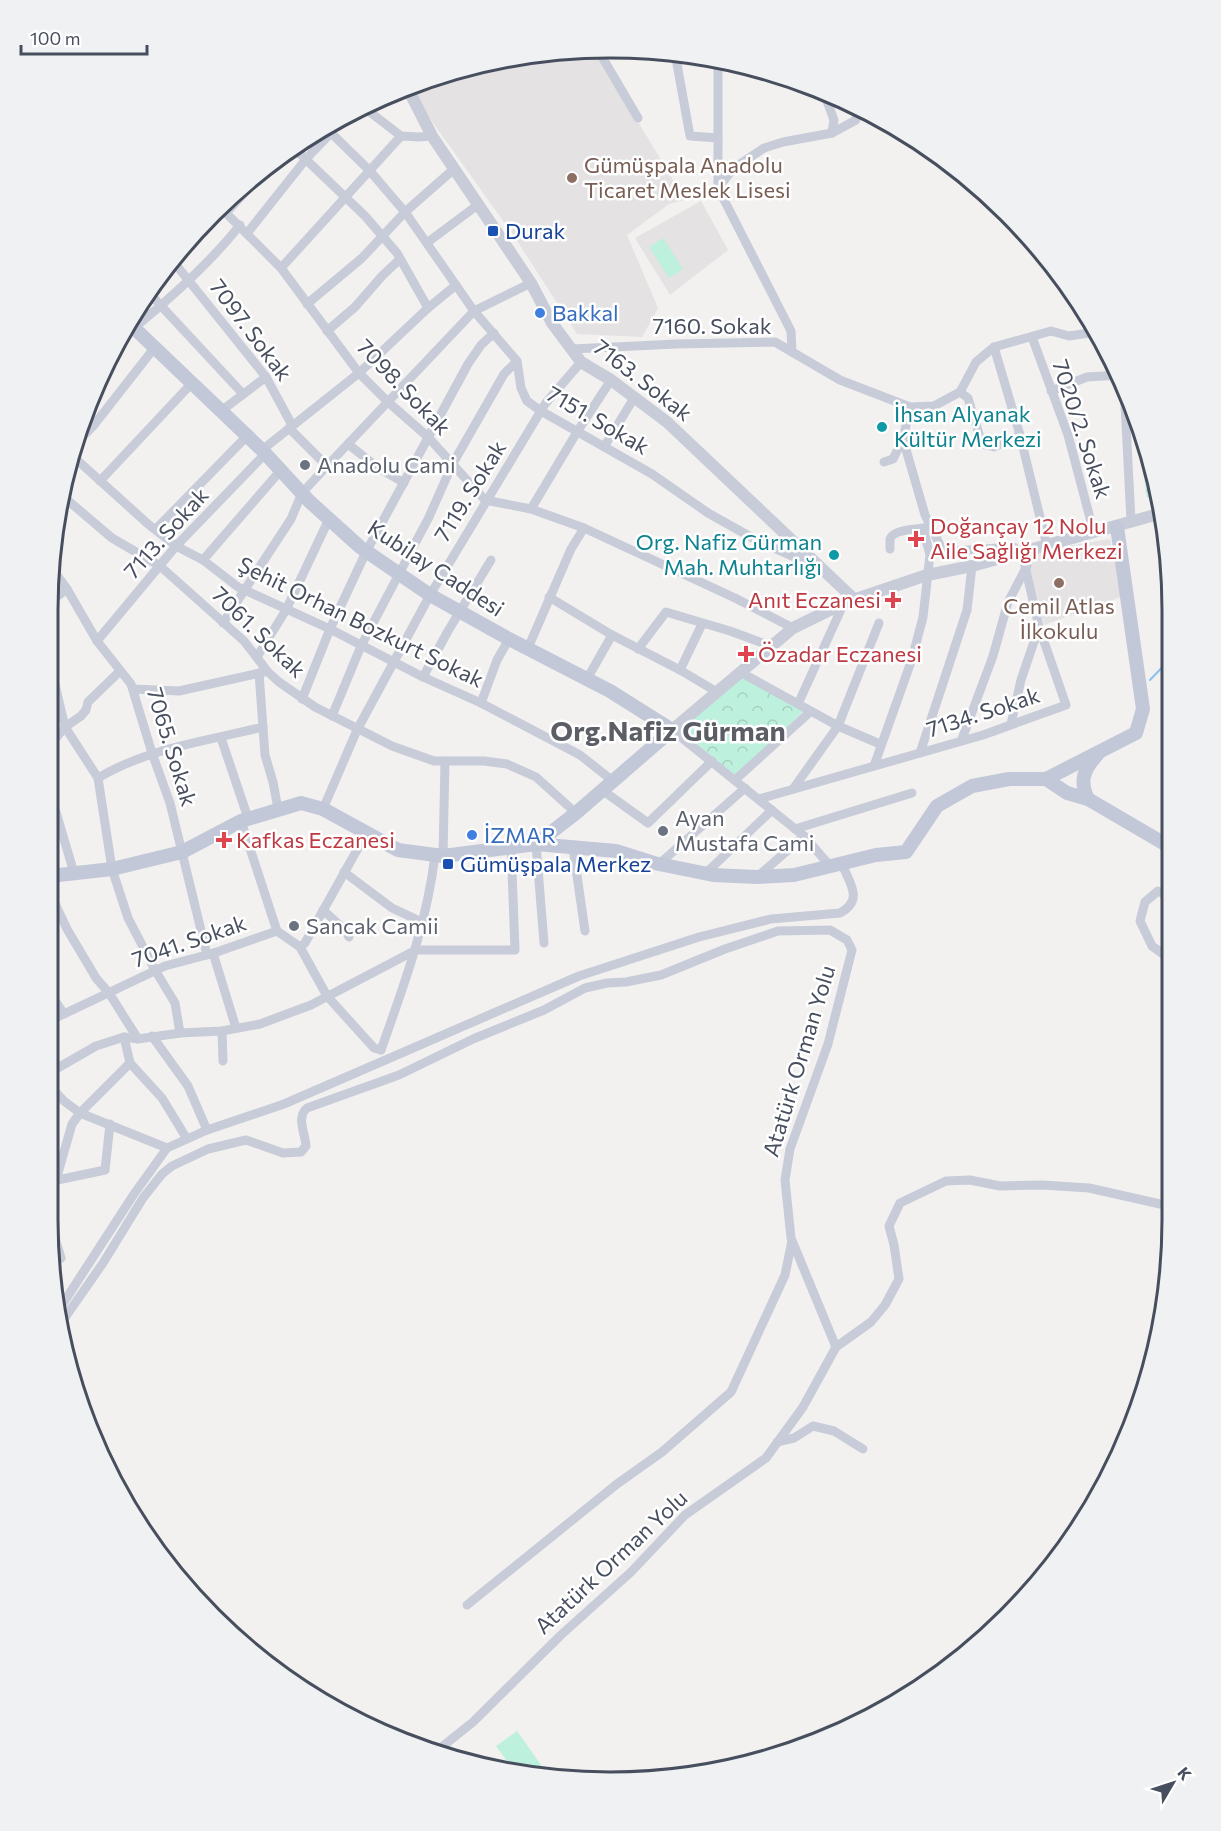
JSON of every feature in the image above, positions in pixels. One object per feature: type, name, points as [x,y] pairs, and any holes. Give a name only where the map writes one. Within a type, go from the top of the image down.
[{"type":"main road","name":"Kubilay Caddesi","points":[[135,329],[264,452],[302,494],[366,552],[430,595],[588,679],[672,730]]},
{"type":"main road","points":[[58,875],[112,869],[182,852],[245,820],[301,803],[323,809],[398,850],[439,855],[536,844],[616,851],[659,864],[705,874],[757,877],[794,875],[876,855],[906,852],[937,806],[972,786],[1009,779],[1046,779],[1136,733],[1143,708],[1117,527]]},
{"type":"main road","points":[[536,844],[576,813],[672,730]]},
{"type":"main road","points":[[1088,799],[1083,790],[1085,772],[1087,766],[1102,750]]},
{"type":"main road","points":[[1067,793],[1063,779],[1079,761]]},
{"type":"main road","points":[[1046,779],[1067,793],[1088,799],[1162,843]]},
{"type":"street","points":[[603,58],[638,118]]},
{"type":"street","points":[[677,62],[690,136],[718,138]]},
{"type":"street","points":[[718,69],[718,188],[791,331],[792,352]]},
{"type":"street","name":"7163. Sokak","points":[[412,96],[432,136],[531,284],[552,323],[582,362],[667,422],[822,570],[850,601]]},
{"type":"street","points":[[828,103],[834,120],[832,133]]},
{"type":"street","points":[[371,113],[401,136],[432,136]]},
{"type":"street","points":[[718,188],[735,168],[764,148],[832,133],[856,120],[856,116]]},
{"type":"street","name":"7151. Sokak","points":[[333,134],[369,170],[405,212],[474,311],[516,362],[521,388],[527,401],[652,474],[708,513],[759,541],[822,570]]},
{"type":"street","points":[[281,268],[401,136]]},
{"type":"street","points":[[142,319],[161,306],[244,229],[319,142]]},
{"type":"street","points":[[301,154],[365,216],[383,237],[400,259],[428,308]]},
{"type":"street","points":[[307,304],[362,258],[405,212],[454,168]]},
{"type":"street","points":[[428,242],[478,204]]},
{"type":"street","name":"7098. Sokak","points":[[227,213],[281,268],[359,373],[428,437],[485,500]]},
{"type":"street","points":[[327,331],[355,307],[376,281],[400,259]]},
{"type":"street","name":"7097. Sokak","points":[[178,267],[266,377],[291,427],[327,466]]},
{"type":"street","points":[[223,623],[291,519],[302,494],[327,466],[474,311],[531,284]]},
{"type":"street","name":"7113. Sokak","points":[[97,640],[176,546],[264,452],[291,427],[359,373],[456,285]]},
{"type":"street","points":[[155,300],[243,394]]},
{"type":"street","points":[[885,462],[893,459],[903,440],[910,407],[934,406],[960,392],[976,362],[994,347],[1051,331],[1070,336],[1088,333]]},
{"type":"street","points":[[302,699],[330,629],[366,552],[468,364],[481,345],[494,333]]},
{"type":"street","name":"7020/2. Sokak","points":[[1032,338],[1068,435],[1094,533]]},
{"type":"street","name":"7160. Sokak","points":[[572,350],[676,344],[775,342],[840,380],[910,407]]},
{"type":"street","points":[[89,430],[155,347]]},
{"type":"street","points":[[994,347],[1020,435],[1047,546]]},
{"type":"street","points":[[332,716],[362,646],[429,517],[452,465],[504,374],[516,362]]},
{"type":"street","name":"7119. Sokak","points":[[323,809],[357,730],[430,595],[485,500],[541,411],[582,362]]},
{"type":"street","points":[[1051,391],[1088,377],[1110,376]]},
{"type":"street","points":[[221,411],[266,377]]},
{"type":"street","points":[[531,509],[577,432],[611,381]]},
{"type":"street","points":[[100,481],[192,383]]},
{"type":"street","points":[[960,392],[968,398],[982,444],[994,447],[1020,435]]},
{"type":"street","points":[[604,447],[634,398]]},
{"type":"street","points":[[1125,413],[1131,521]]},
{"type":"street","points":[[156,529],[247,436]]},
{"type":"street","points":[[903,440],[925,515],[942,549],[952,551],[1014,547],[1022,553]]},
{"type":"street","points":[[348,444],[377,467],[404,483]]},
{"type":"street","name":"Şehit Orhan Bozkurt Sokak","points":[[79,462],[176,546],[203,560],[244,590],[330,629],[423,677],[482,703],[580,755],[613,781]]},
{"type":"street","points":[[203,560],[281,470]]},
{"type":"street","points":[[485,500],[531,509],[584,528],[735,598],[793,628]]},
{"type":"street","name":"7061. Sokak","points":[[69,502],[112,538],[160,566],[257,657],[263,672],[302,699],[357,730],[434,761],[484,761],[507,764],[536,777],[576,813]]},
{"type":"street","points":[[64,1301],[106,1235],[167,1148],[207,1130],[284,1104],[383,1054],[590,972],[699,937],[771,919],[840,914],[848,909],[854,894],[837,865],[672,730],[793,628],[850,601],[927,575],[1022,553],[1154,515]]},
{"type":"street","points":[[257,657],[286,610],[329,519]]},
{"type":"street","points":[[528,648],[571,549],[584,528]]},
{"type":"street","points":[[874,766],[912,659],[923,617],[930,555],[923,528],[910,529],[893,535],[890,540],[890,549]]},
{"type":"street","name":"7134. Sokak","points":[[759,799],[921,753],[962,739],[983,735],[1066,705],[1039,627],[1022,553]]},
{"type":"street","points":[[423,677],[491,560]]},
{"type":"street","points":[[921,753],[967,610],[972,566]]},
{"type":"street","points":[[962,739],[993,656],[1008,602],[1026,566]]},
{"type":"street","name":"7065. Sokak","points":[[60,579],[97,640],[133,689],[170,803],[210,954],[236,1028]]},
{"type":"street","points":[[59,595],[67,589]]},
{"type":"street","points":[[549,597],[612,635],[717,692]]},
{"type":"street","points":[[798,704],[850,601]]},
{"type":"street","points":[[638,649],[666,612],[771,646]]},
{"type":"street","points":[[793,789],[838,726],[879,623]]},
{"type":"street","points":[[680,670],[702,624]]},
{"type":"street","points":[[1011,724],[1021,680],[1039,627]]},
{"type":"street","points":[[588,679],[612,635]]},
{"type":"street","points":[[482,703],[496,660],[509,639]]},
{"type":"street","points":[[58,736],[65,727],[81,716],[88,702],[120,671]]},
{"type":"street","points":[[133,689],[179,691],[263,672],[265,755],[278,809]]},
{"type":"street","points":[[740,672],[810,712],[880,744]]},
{"type":"street","points":[[58,697],[65,727],[98,778],[112,869],[128,918],[154,970],[175,1003],[180,1033]]},
{"type":"street","points":[[735,780],[810,712]]},
{"type":"street","points":[[98,778],[118,766],[152,753],[263,727]]},
{"type":"street","points":[[221,738],[277,931],[300,947],[327,996],[374,1048],[383,1054]]},
{"type":"street","points":[[383,1054],[416,950],[439,855],[445,761]]},
{"type":"street","points":[[602,790],[648,823],[712,761]]},
{"type":"street","points":[[659,864],[745,788]]},
{"type":"street","points":[[795,829],[912,793]]},
{"type":"street","points":[[705,874],[772,810]]},
{"type":"street","points":[[58,819],[74,873]]},
{"type":"street","points":[[300,947],[305,943],[367,832]]},
{"type":"street","points":[[757,877],[804,836]]},
{"type":"street","points":[[536,844],[544,943]]},
{"type":"street","points":[[58,1068],[96,1046],[124,1037],[138,1039],[260,1024],[311,1005],[416,950],[516,950],[511,846]]},
{"type":"street","points":[[573,848],[585,931]]},
{"type":"street","points":[[344,872],[392,908],[422,922]]},
{"type":"street","points":[[1162,893],[1158,891],[1144,902],[1140,921],[1152,946],[1162,953]]},
{"type":"street","points":[[58,909],[96,978],[109,993],[138,1039]]},
{"type":"street","points":[[323,910],[345,930],[350,938]]},
{"type":"street","name":"Atatürk Orman Yolu","points":[[67,1315],[103,1263],[143,1198],[162,1174],[188,1158],[208,1149],[246,1140],[283,1153],[301,1152],[306,1146],[305,1133],[300,1119],[301,1113],[307,1108],[399,1075],[473,1039],[544,1010],[585,988],[661,975],[724,949],[778,931],[830,930],[847,940],[852,950],[828,1044],[790,1149],[785,1180],[792,1241],[836,1347],[803,1407],[766,1458],[685,1515],[631,1572],[561,1635],[473,1722],[443,1746]]},
{"type":"street","name":"7041. Sokak","points":[[58,1017],[154,970],[277,931]]},
{"type":"street","points":[[58,1005],[64,1014]]},
{"type":"street","points":[[222,1030],[223,1061]]},
{"type":"street","points":[[152,1036],[188,1086],[207,1130]]},
{"type":"street","points":[[124,1037],[130,1063],[162,1098],[187,1139]]},
{"type":"street","points":[[58,1164],[72,1124],[130,1063]]},
{"type":"street","points":[[58,1095],[80,1113],[167,1148]]},
{"type":"street","points":[[58,1180],[105,1170],[110,1124]]},
{"type":"street","points":[[836,1347],[870,1322],[885,1305],[899,1279],[889,1226],[900,1203],[946,1181],[970,1180],[1000,1185],[1089,1188],[1162,1204]]},
{"type":"street","points":[[467,1605],[617,1484],[662,1452],[731,1392],[785,1275],[792,1241]]},
{"type":"street","points":[[777,1442],[794,1438],[813,1426],[834,1431],[863,1449]]},
{"type":"shaded area","name":"Gümüşpala Anadolu Ticaret Meslek Lisesi","points":[[600,59],[685,200],[669,204],[627,235],[658,308],[642,337],[577,334],[514,236],[414,95],[433,88],[503,69],[538,63]]},
{"type":"shaded area","points":[[701,201],[728,250],[670,295],[635,238]]},
{"type":"shaded area","points":[[1110,539],[1124,596],[1044,625],[1027,557]]},
{"type":"green space","points":[[663,238],[683,269],[669,278],[649,247]]},
{"type":"green space","points":[[1141,459],[1151,497],[1147,498]]},
{"type":"green space","points":[[742,676],[804,711],[735,775],[679,730]]},
{"type":"green space","points":[[517,1731],[543,1768],[508,1763],[496,1746]]},
{"type":"waterway","points":[[1150,680],[1162,667]]},
{"type":"place","name":"Gümüşpala Anadolu Ticaret Meslek Lisesi","points":[[572,178]]},
{"type":"place","name":"Durak","points":[[493,231]]},
{"type":"place","name":"Bakkal","points":[[540,313]]},
{"type":"place","name":"İhsan Alyanak Kültür Merkezi","points":[[882,427]]},
{"type":"place","name":"Anadolu Cami","points":[[305,465]]},
{"type":"place","name":"Doğançay 12 Nolu Aile Sağlığı Merkezi","points":[[916,539]]},
{"type":"place","name":"Org. Nafiz Gürman Mah. Muhtarlığı","points":[[834,555]]},
{"type":"place","name":"Cemil Atlas İlkokulu","points":[[1059,583]]},
{"type":"place","name":"Anıt Eczanesi","points":[[893,600]]},
{"type":"place","name":"Özadar Eczanesi","points":[[746,654]]},
{"type":"place","name":"Ayan Mustafa Cami","points":[[663,831]]},
{"type":"place","name":"İZMAR","points":[[472,835]]},
{"type":"place","name":"Kafkas Eczanesi","points":[[224,840]]},
{"type":"place","name":"Gümüşpala Merkez","points":[[448,864]]},
{"type":"place","name":"Sancak Camii","points":[[294,926]]},
{"type":"district","name":"Org.Nafiz Gürman","points":[[668,731]]}]
